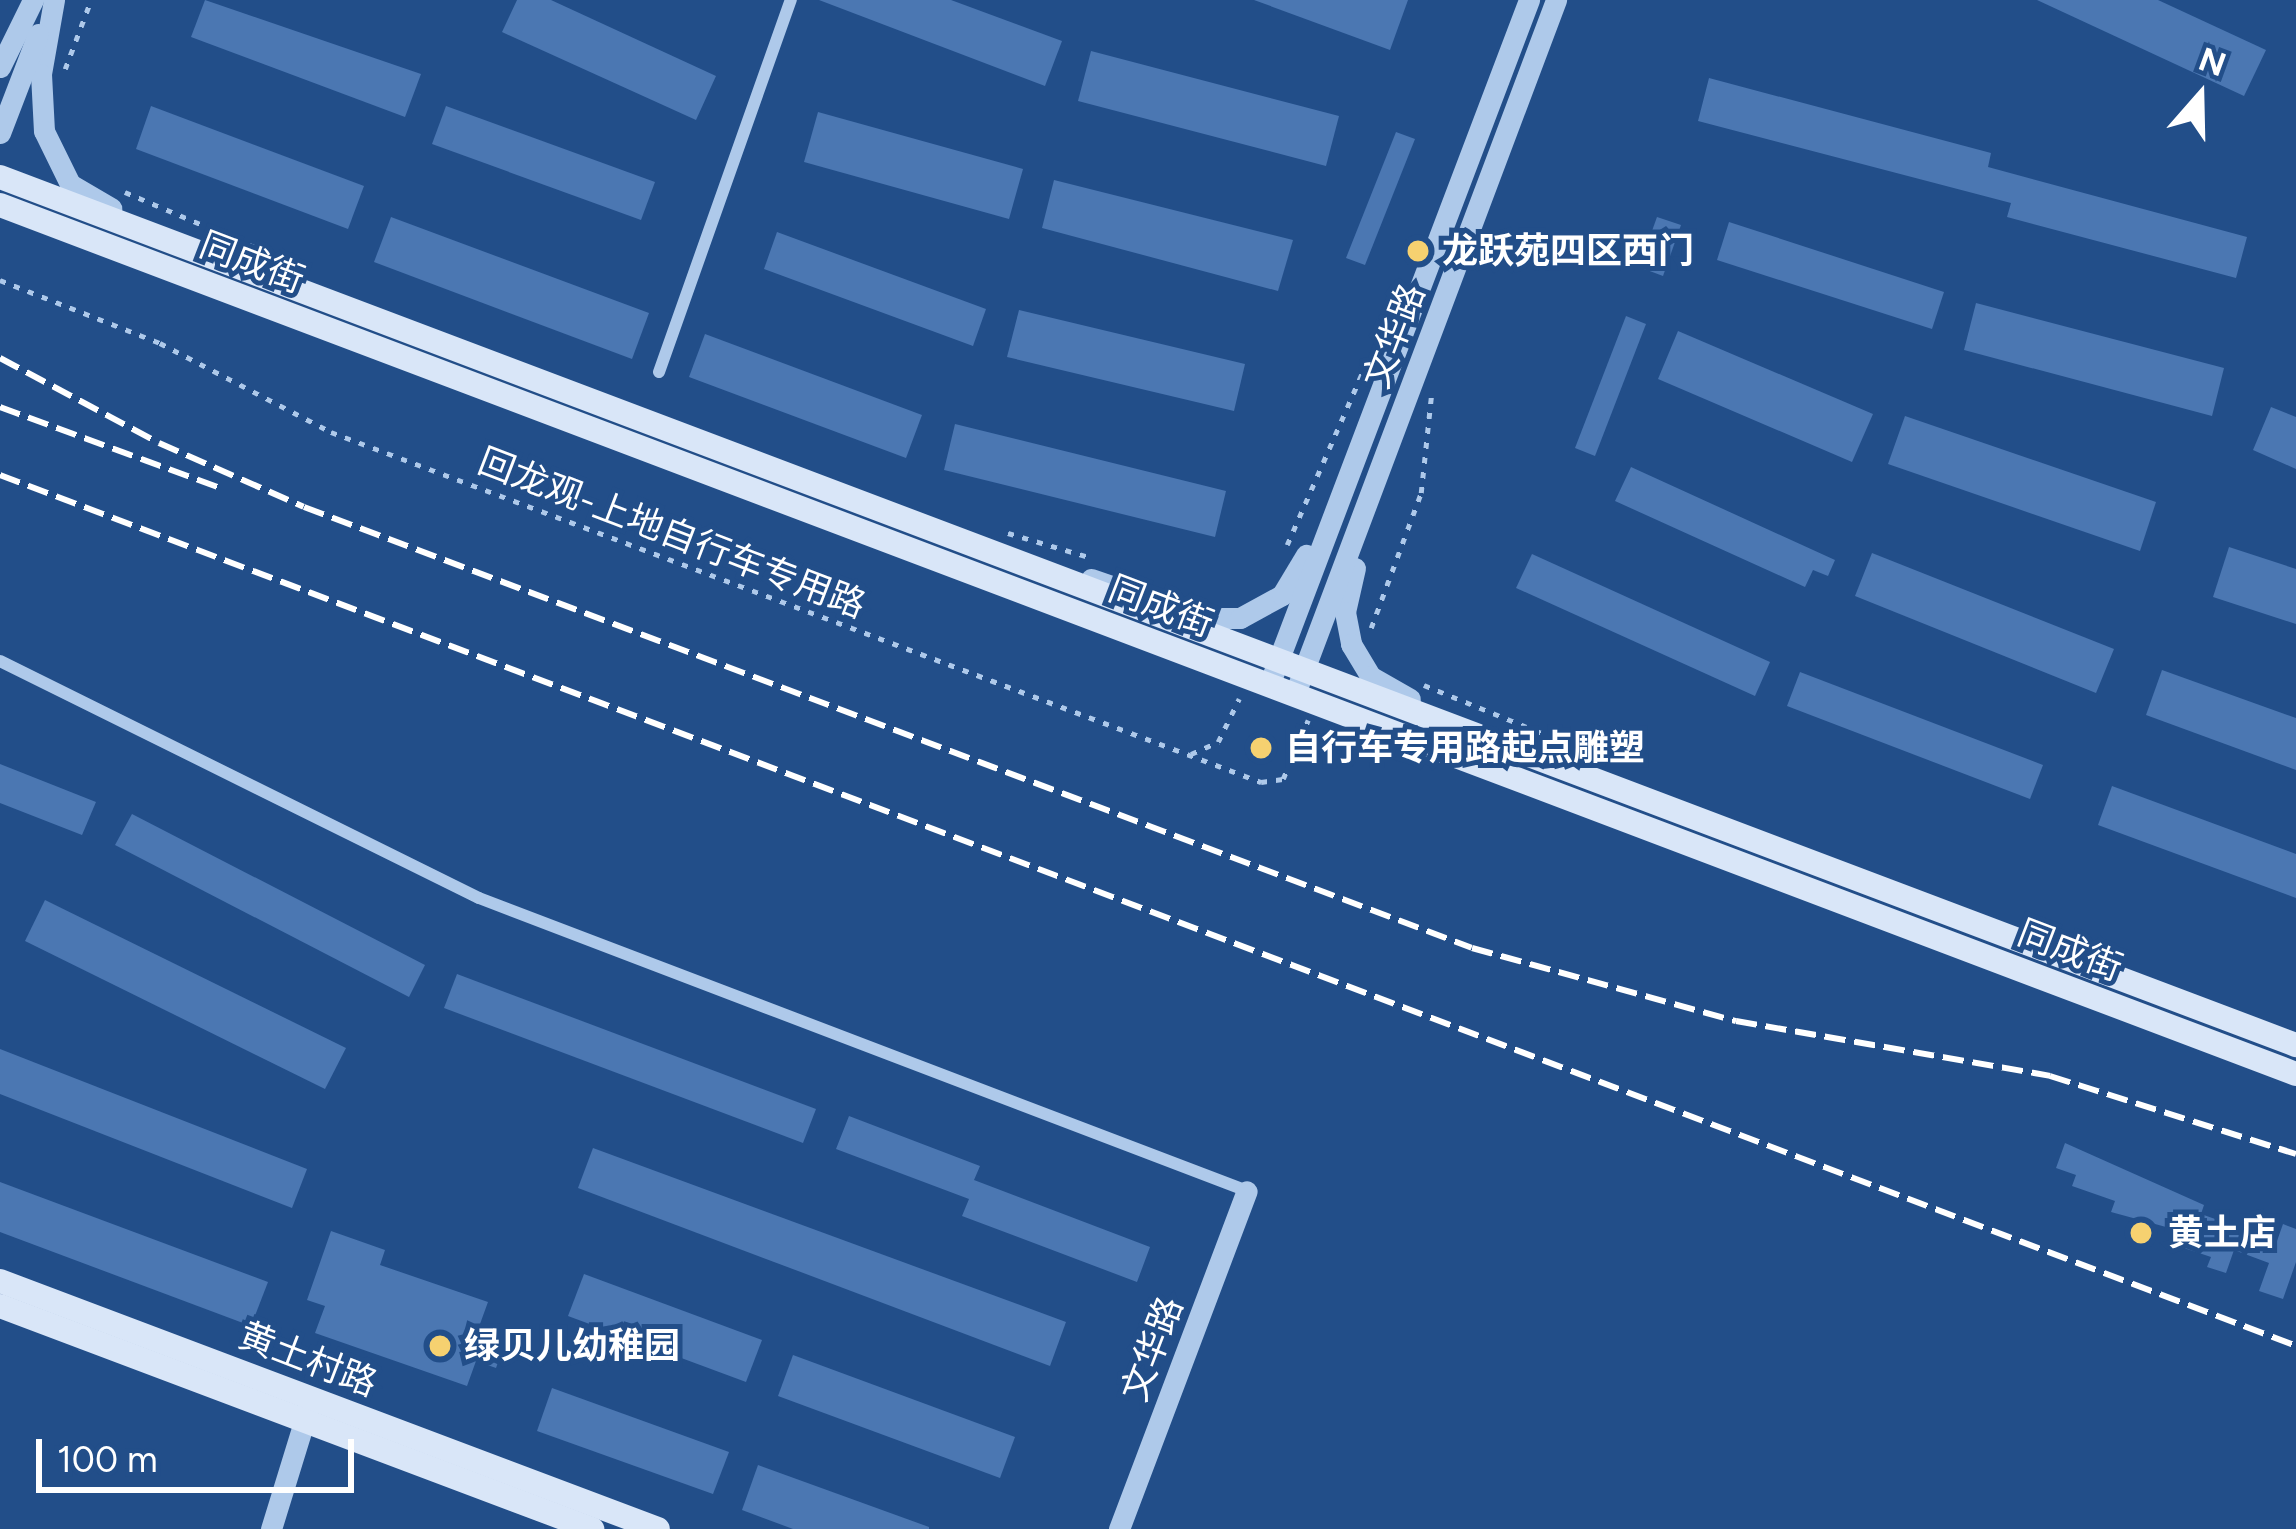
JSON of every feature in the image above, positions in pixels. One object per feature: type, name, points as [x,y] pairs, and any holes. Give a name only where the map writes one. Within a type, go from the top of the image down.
[{"type":"main road","name":"同成街","points":[[0,177],[998,542],[1279,661],[1598,770],[2296,1045]]},
{"type":"main road","name":"同成街","points":[[0,206],[2296,1074]]},
{"type":"main road","name":"黄土村路","points":[[0,1281],[592,1529]]},
{"type":"main road","name":"黄土村路","points":[[0,1306],[658,1529]]},
{"type":"street","points":[[0,67],[33,0]]},
{"type":"street","points":[[0,133],[52,0]]},
{"type":"street","points":[[52,0],[41,118],[70,184],[304,292]]},
{"type":"street","points":[[659,372],[791,0]]},
{"type":"street","name":"文华路","points":[[1269,686],[1529,0]]},
{"type":"street","name":"文华路","points":[[1294,695],[1556,0]]},
{"type":"street","points":[[998,542],[1204,618],[1249,616],[1282,595],[1300,568],[1349,442],[1394,357]]},
{"type":"street","points":[[1384,457],[1346,601],[1348,633],[1362,665],[1393,692],[1598,770]]},
{"type":"street","points":[[0,661],[479,898],[1247,1191]]},
{"type":"street","name":"文华路","points":[[1120,1529],[1247,1191]]},
{"type":"street","points":[[271,1529],[308,1409]]},
{"type":"path","points":[[61,83],[91,0]]},
{"type":"path","points":[[116,189],[273,255]]},
{"type":"path","name":"回龙观-上地自行车专用路","points":[[0,280],[160,344],[331,432],[1174,751],[1273,784],[1286,775],[1305,727]]},
{"type":"path","points":[[1282,559],[1323,447],[1369,359]]},
{"type":"path","points":[[1372,638],[1376,608],[1421,493],[1435,379]]},
{"type":"path","points":[[998,542],[1111,566]]},
{"type":"path","points":[[1411,680],[1598,770]]},
{"type":"path","points":[[1174,751],[1213,747],[1238,701]]},
{"type":"building","points":[[205,0],[421,74],[405,117],[191,37]]},
{"type":"building","points":[[517,0],[551,0],[716,76],[696,120],[502,32]]},
{"type":"building","points":[[819,0],[951,0],[1062,41],[1045,86]]},
{"type":"building","points":[[1254,0],[1408,0],[1390,50]]},
{"type":"building","points":[[2037,0],[2158,0],[2266,50],[2244,96]]},
{"type":"building","points":[[1091,51],[1339,116],[1326,166],[1078,101]]},
{"type":"building","points":[[1709,78],[1991,153],[1988,167],[2247,237],[2236,278],[2007,217],[2011,203],[1698,121]]},
{"type":"building","points":[[151,106],[364,186],[348,229],[136,149]]},
{"type":"building","points":[[446,106],[655,182],[641,220],[432,144]]},
{"type":"building","points":[[818,112],[1023,169],[1009,219],[804,162]]},
{"type":"building","points":[[1396,132],[1415,139],[1365,265],[1346,258]]},
{"type":"building","points":[[1054,180],[1293,240],[1278,291],[1042,228]]},
{"type":"building","points":[[391,217],[649,313],[632,359],[374,262]]},
{"type":"building","points":[[1657,217],[1681,225],[1663,276],[1639,267]]},
{"type":"building","points":[[1729,222],[1944,292],[1932,329],[1717,260]]},
{"type":"building","points":[[777,232],[986,309],[973,346],[764,269]]},
{"type":"building","points":[[1976,303],[2224,368],[2212,416],[1964,350]]},
{"type":"building","points":[[1019,310],[1245,364],[1234,411],[1007,357]]},
{"type":"building","points":[[1626,316],[1646,324],[1595,456],[1575,448]]},
{"type":"building","points":[[1678,331],[1873,414],[1852,462],[1658,379]]},
{"type":"building","points":[[705,334],[922,415],[906,458],[689,377]]},
{"type":"building","points":[[2271,407],[2296,417],[2296,469],[2253,450]]},
{"type":"building","points":[[1905,416],[2156,502],[2140,551],[1888,464]]},
{"type":"building","points":[[955,424],[1226,491],[1215,537],[944,470]]},
{"type":"building","points":[[1631,467],[1835,560],[1828,576],[1813,570],[1805,587],[1615,501]]},
{"type":"building","points":[[2229,547],[2296,569],[2296,624],[2213,597]]},
{"type":"building","points":[[1872,553],[2114,649],[2096,693],[1855,596]]},
{"type":"building","points":[[1532,554],[1770,662],[1755,696],[1516,588]]},
{"type":"building","points":[[2162,670],[2296,718],[2296,770],[2146,715]]},
{"type":"building","points":[[1800,672],[2043,765],[2030,799],[1787,706]]},
{"type":"building","points":[[0,764],[96,802],[82,835],[0,803]]},
{"type":"building","points":[[2112,786],[2296,854],[2296,898],[2098,825]]},
{"type":"building","points":[[132,814],[425,965],[409,997],[115,845]]},
{"type":"building","points":[[45,900],[346,1048],[325,1089],[25,941]]},
{"type":"building","points":[[457,974],[816,1109],[803,1143],[444,1008]]},
{"type":"building","points":[[0,1049],[307,1169],[292,1208],[0,1094]]},
{"type":"building","points":[[849,1116],[980,1166],[974,1180],[1150,1247],[1137,1282],[962,1216],[969,1199],[836,1149]]},
{"type":"building","points":[[2065,1143],[2204,1205],[2201,1214],[2277,1241],[2283,1224],[2296,1229],[2296,1262],[2283,1299],[2259,1291],[2269,1263],[2234,1250],[2226,1273],[2207,1267],[2211,1257],[2172,1244],[2177,1230],[2111,1212],[2115,1201],[2072,1186],[2076,1175],[2056,1168]]},
{"type":"building","points":[[593,1148],[1066,1322],[1050,1366],[578,1188]]},
{"type":"building","points":[[0,1182],[268,1282],[251,1326],[0,1232]]},
{"type":"building","points":[[331,1231],[385,1250],[380,1265],[488,1302],[480,1324],[508,1334],[496,1368],[476,1361],[467,1386],[315,1333],[325,1306],[307,1300]]},
{"type":"building","points":[[584,1274],[762,1340],[746,1382],[568,1316]]},
{"type":"building","points":[[793,1355],[1015,1437],[1000,1478],[778,1396]]},
{"type":"building","points":[[552,1388],[729,1452],[713,1494],[537,1431]]},
{"type":"building","points":[[758,1465],[929,1529],[793,1529],[742,1510]]},
{"type":"railway","points":[[0,358],[159,443],[304,507],[1472,948],[1736,1021],[2050,1076],[2296,1154]]},
{"type":"railway","points":[[0,407],[220,488]]},
{"type":"railway","points":[[0,475],[2296,1346]]},
{"type":"place","name":"龙跃苑四区西门","points":[[1418,251]]},
{"type":"place","name":"自行车专用路起点雕塑","points":[[1261,748]]},
{"type":"place","name":"黄土店","points":[[2141,1233]]},
{"type":"place","name":"绿贝儿幼稚园","points":[[440,1346]]}]
